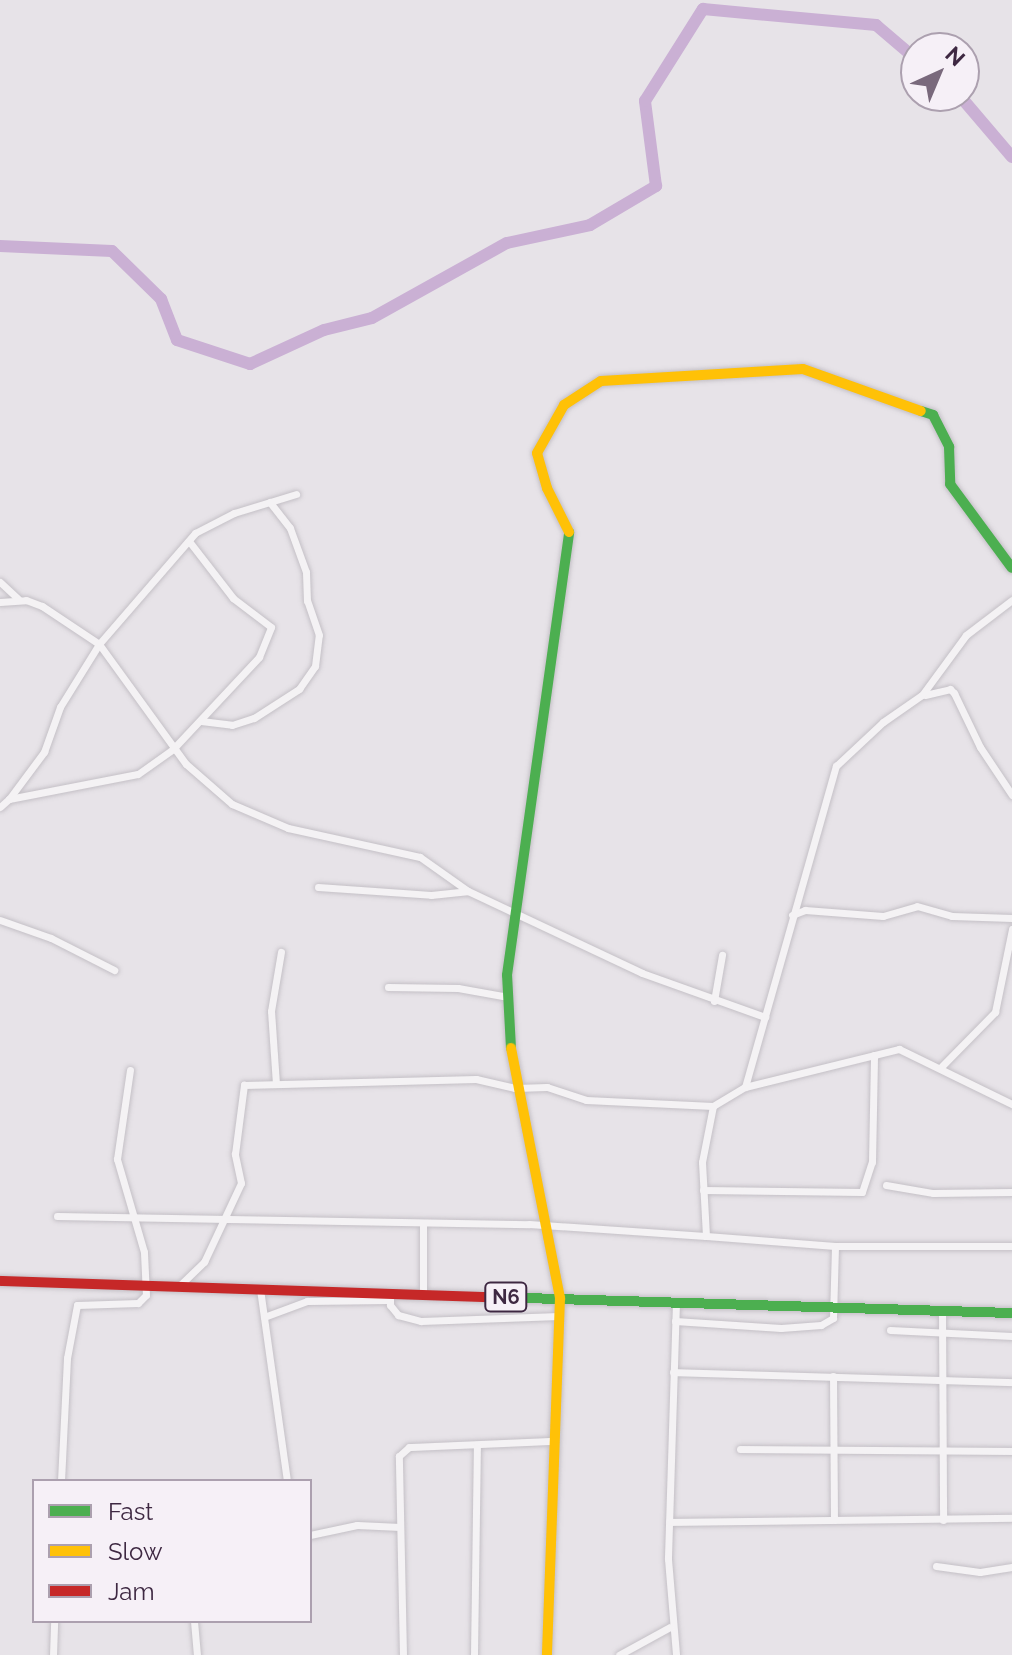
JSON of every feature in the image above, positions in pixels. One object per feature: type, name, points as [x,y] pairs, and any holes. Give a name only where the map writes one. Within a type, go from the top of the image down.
[{"type":"main road","points":[[547,1655],[552,1441],[560,1298],[515,1088],[508,997],[512,911],[571,535],[547,488],[537,453],[564,405],[601,381],[803,369],[933,415],[949,447],[950,484],[1012,568]]},
{"type":"main road","name":"N6","points":[[0,1281],[390,1296],[423,1294],[1012,1313]]},
{"type":"street","points":[[0,807],[44,752],[60,707],[99,644],[189,541],[208,525],[296,494]]},
{"type":"street","points":[[201,721],[232,725],[254,718],[299,689],[315,666],[319,635],[307,601],[306,572],[290,528],[270,502]]},
{"type":"street","points":[[9,799],[138,774],[173,749],[259,657],[271,627],[233,598],[189,541]]},
{"type":"street","points":[[0,582],[18,599]]},
{"type":"street","points":[[0,602],[18,599],[42,606],[99,644],[173,749],[212,790],[257,816],[420,857],[468,891],[642,973],[765,1017]]},
{"type":"street","points":[[745,1087],[836,766],[883,722],[922,695],[966,635],[1012,600]]},
{"type":"street","points":[[941,671],[1012,795]]},
{"type":"street","points":[[922,695],[950,689]]},
{"type":"street","points":[[318,887],[431,895],[468,891]]},
{"type":"street","points":[[792,915],[805,910],[883,916],[917,906],[952,916],[1012,918]]},
{"type":"street","points":[[0,920],[51,938],[114,970]]},
{"type":"street","points":[[942,1066],[995,1012],[1012,929]]},
{"type":"street","points":[[276,1084],[271,1011],[281,952]]},
{"type":"street","points":[[714,1001],[722,955]]},
{"type":"street","points":[[388,987],[458,988],[508,997]]},
{"type":"street","points":[[179,1286],[204,1262],[241,1183],[235,1154],[244,1085],[476,1079],[515,1088],[547,1087],[598,1101],[713,1106],[745,1087],[899,1049],[942,1066],[1012,1104]]},
{"type":"street","points":[[703,1190],[862,1192],[872,1162],[874,1055]]},
{"type":"street","points":[[61,1479],[67,1358],[77,1305],[138,1303],[146,1295],[144,1252],[117,1159],[130,1070]]},
{"type":"street","points":[[706,1236],[702,1162],[713,1106]]},
{"type":"street","points":[[886,1185],[933,1193],[1012,1192]]},
{"type":"street","points":[[57,1216],[543,1227],[835,1246],[1012,1246]]},
{"type":"street","points":[[423,1226],[423,1294]]},
{"type":"street","points":[[675,1321],[821,1325],[833,1318],[835,1246]]},
{"type":"street","points":[[260,1289],[287,1479]]},
{"type":"street","points":[[264,1317],[307,1301],[390,1296],[398,1315],[421,1321],[559,1316]]},
{"type":"street","points":[[676,1302],[669,1522],[670,1627],[676,1655]]},
{"type":"street","points":[[942,1311],[943,1520]]},
{"type":"street","points":[[890,1330],[1012,1336]]},
{"type":"street","points":[[673,1372],[1012,1382]]},
{"type":"street","points":[[833,1376],[834,1520]]},
{"type":"street","points":[[403,1655],[399,1456],[409,1447],[552,1441]]},
{"type":"street","points":[[474,1655],[477,1446]]},
{"type":"street","points":[[740,1449],[1012,1451]]},
{"type":"street","points":[[669,1522],[1012,1518]]},
{"type":"street","points":[[312,1535],[357,1525],[400,1527]]},
{"type":"street","points":[[936,1566],[980,1572],[1012,1567]]},
{"type":"street","points":[[52,1654],[54,1623]]},
{"type":"street","points":[[194,1623],[197,1655]]},
{"type":"street","points":[[619,1655],[670,1627]]},
{"type":"waterway","points":[[0,246],[112,251],[161,299],[177,340],[250,364],[324,330],[372,318],[507,243],[590,225],[656,186],[645,101],[703,9],[876,25],[900,45]]},
{"type":"waterway","points":[[974,112],[1012,157]]},
{"type":"traffic: fast","points":[[921,411],[933,415],[949,447],[950,484],[1012,568]]},
{"type":"traffic: fast","points":[[511,1048],[507,975],[569,532]]},
{"type":"traffic: fast","points":[[493,1297],[1012,1313]]},
{"type":"traffic: slow","points":[[569,532],[547,488],[537,453],[564,405],[601,381],[803,369],[921,411]]},
{"type":"traffic: slow","points":[[511,1048],[560,1298],[547,1655]]},
{"type":"traffic: jam","points":[[0,1281],[493,1297]]}]
